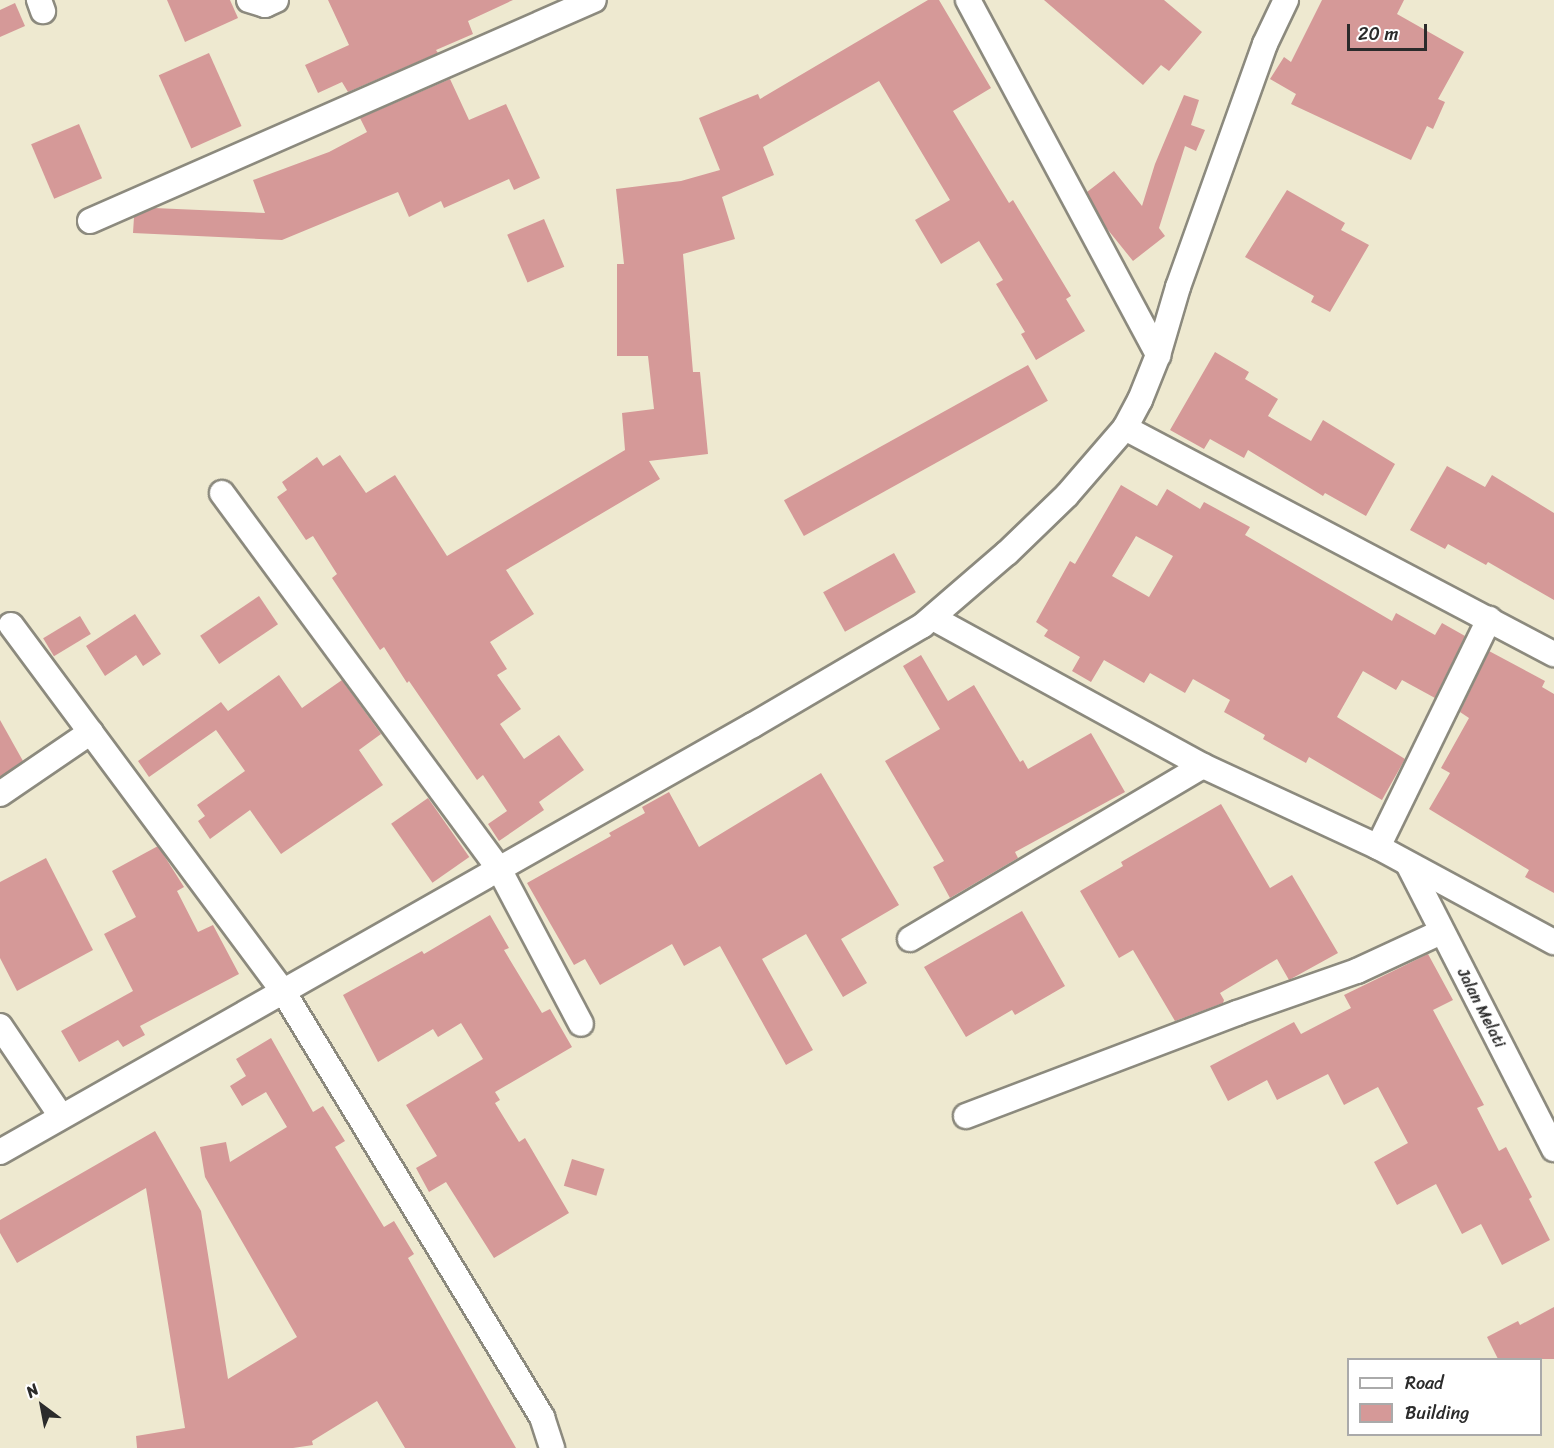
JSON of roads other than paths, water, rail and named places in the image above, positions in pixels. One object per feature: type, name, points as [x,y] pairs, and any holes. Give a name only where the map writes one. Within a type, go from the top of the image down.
[{"type":"street","points":[[249,0],[265,5],[276,0]]},
{"type":"street","points":[[90,221],[594,0]]},
{"type":"street","points":[[968,0],[1158,355]]},
{"type":"street","points":[[0,1152],[753,725],[933,618],[1067,495],[1125,428],[1158,355],[1178,287],[1241,109],[1265,44],[1286,0]]},
{"type":"street","points":[[1125,428],[1554,654]]},
{"type":"street","points":[[222,492],[500,869],[581,1024]]},
{"type":"street","points":[[933,618],[1203,766],[1378,847],[1409,866],[1554,942]]},
{"type":"street","points":[[1378,847],[1489,619]]},
{"type":"street","points":[[11,626],[283,991],[542,1417],[552,1448]]},
{"type":"street","points":[[0,794],[90,732]]},
{"type":"street","points":[[910,939],[1203,766]]},
{"type":"street","name":"Jalan Melati","points":[[1409,866],[1441,933],[1554,1149]]},
{"type":"street","points":[[966,1116],[1357,971],[1441,933]]},
{"type":"street","points":[[0,1026],[61,1116]]}]
